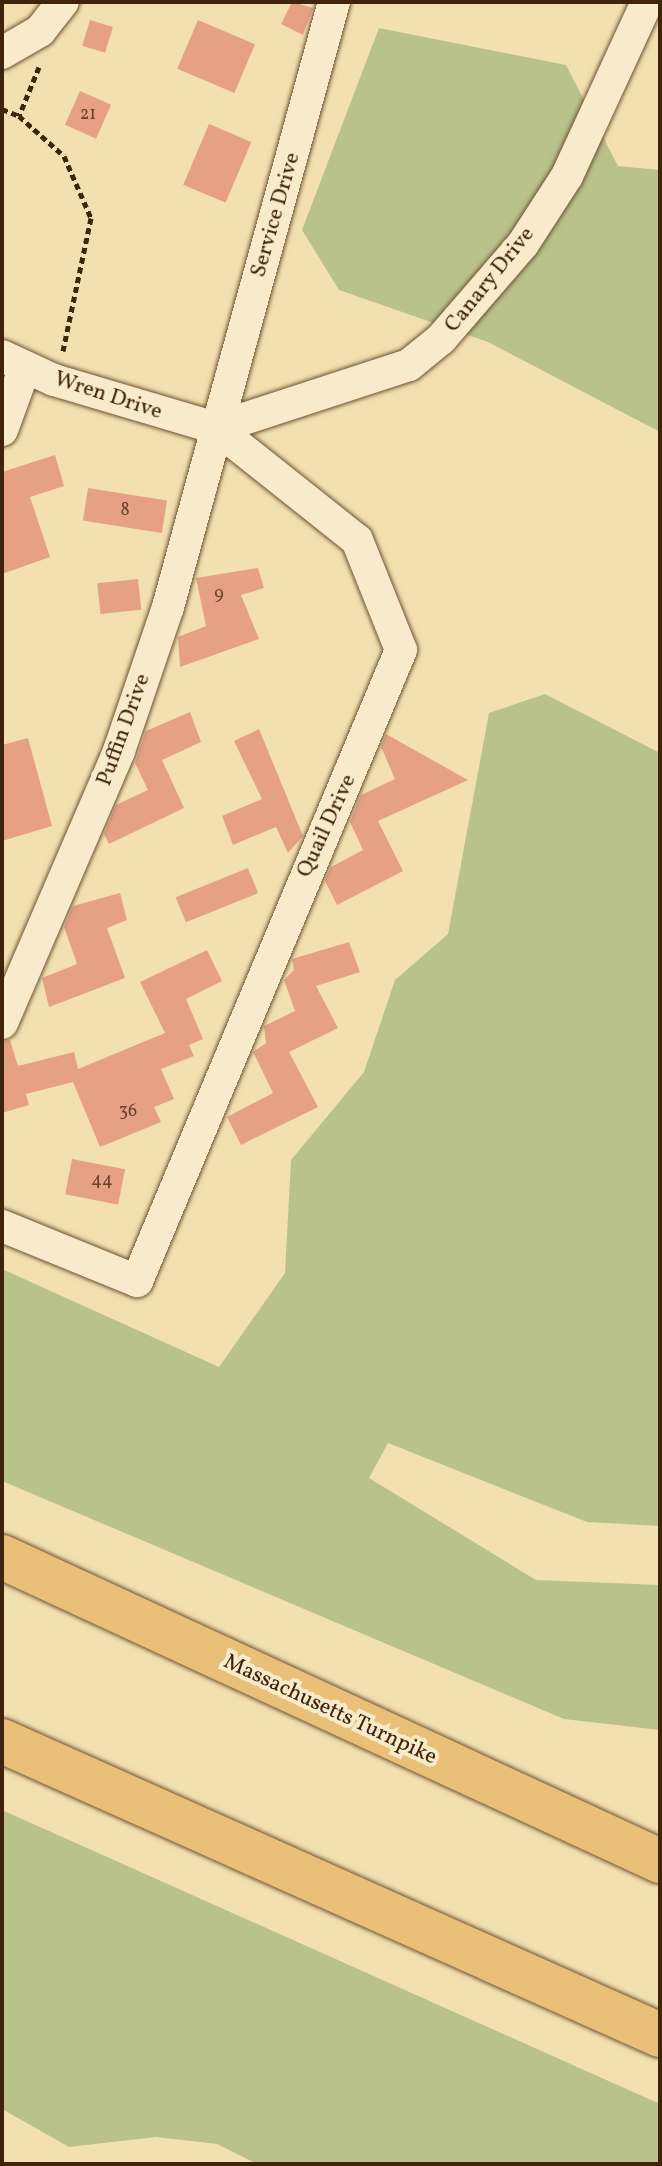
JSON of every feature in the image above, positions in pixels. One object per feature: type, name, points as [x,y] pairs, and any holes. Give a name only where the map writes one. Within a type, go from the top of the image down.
[{"type":"highway","name":"Massachusetts Turnpike","points":[[2,1557],[660,1861]]},
{"type":"highway","points":[[2,1741],[660,2035]]},
{"type":"street","name":"Service Drive","points":[[216,428],[334,2]]},
{"type":"street","name":"Canary Drive","points":[[216,428],[409,365],[441,339],[523,244],[567,176],[647,2]]},
{"type":"street","points":[[2,53],[58,11]]},
{"type":"street","name":"Wren Drive","points":[[27,368],[216,428]]},
{"type":"street","points":[[2,430],[27,368]]},
{"type":"street","name":"Puffin Drive","points":[[2,1023],[119,751],[214,456],[216,428]]},
{"type":"street","name":"Quail Drive","points":[[2,1226],[137,1281],[401,650],[357,540],[216,428]]},
{"type":"path","points":[[19,116],[58,11]]},
{"type":"path","points":[[2,109],[19,116],[64,156],[91,218],[27,368]]},
{"type":"green space","points":[[379,28],[566,65],[618,166],[660,170],[660,432],[488,342],[339,290],[302,230]]},
{"type":"green space","points":[[545,694],[660,753],[660,1526],[587,1522],[388,1443],[369,1478],[536,1580],[660,1585],[660,1730],[564,1719],[2,1481],[2,1269],[219,1367],[285,1273],[291,1160],[364,1072],[395,980],[448,934],[489,713]]},
{"type":"green space","points":[[2,1810],[660,2104],[660,2164],[257,2164],[217,2144],[156,2137],[69,2147],[2,2109]]},
{"type":"building","points":[[292,2],[313,8],[303,35],[281,24]]},
{"type":"building","points":[[90,20],[113,27],[105,53],[82,46]]},
{"type":"building","points":[[198,20],[255,44],[234,93],[177,69]]},
{"type":"building","points":[[80,91],[111,105],[96,139],[65,125]]},
{"type":"building","points":[[209,124],[251,142],[226,203],[183,185]]},
{"type":"building","points":[[55,455],[64,486],[30,497],[50,557],[2,574],[2,472]]},
{"type":"building","points":[[88,488],[167,501],[162,533],[83,521]]},
{"type":"building","points":[[258,568],[264,588],[241,595],[259,639],[180,667],[178,637],[206,626],[196,578]]},
{"type":"building","points":[[138,579],[141,610],[100,614],[97,583]]},
{"type":"building","points":[[190,712],[201,742],[162,760],[184,808],[109,844],[104,834],[116,805],[148,790],[135,763],[146,731]]},
{"type":"building","points":[[259,729],[303,836],[288,853],[276,827],[233,845],[222,816],[262,799],[234,741]]},
{"type":"building","points":[[386,734],[468,780],[378,821],[403,871],[337,905],[325,881],[331,867],[363,850],[350,822],[361,795],[395,779],[381,747]]},
{"type":"building","points":[[28,738],[52,826],[2,841],[2,745]]},
{"type":"building","points":[[248,868],[258,893],[186,922],[176,897]]},
{"type":"building","points":[[120,893],[127,920],[107,928],[125,978],[49,1007],[42,978],[77,964],[64,927],[73,906]]},
{"type":"building","points":[[349,942],[360,972],[316,986],[338,1028],[289,1052],[318,1107],[241,1145],[227,1117],[273,1093],[253,1052],[266,1043],[264,1026],[295,1011],[284,980],[294,970],[292,959]]},
{"type":"building","points":[[207,950],[222,981],[186,999],[203,1039],[189,1045],[194,1056],[161,1069],[174,1099],[154,1107],[161,1122],[100,1147],[73,1082],[26,1094],[29,1105],[2,1113],[2,1042],[10,1040],[18,1066],[74,1052],[78,1069],[165,1033],[140,982]]},
{"type":"building","points":[[72,1159],[125,1169],[118,1205],[65,1194]]}]
